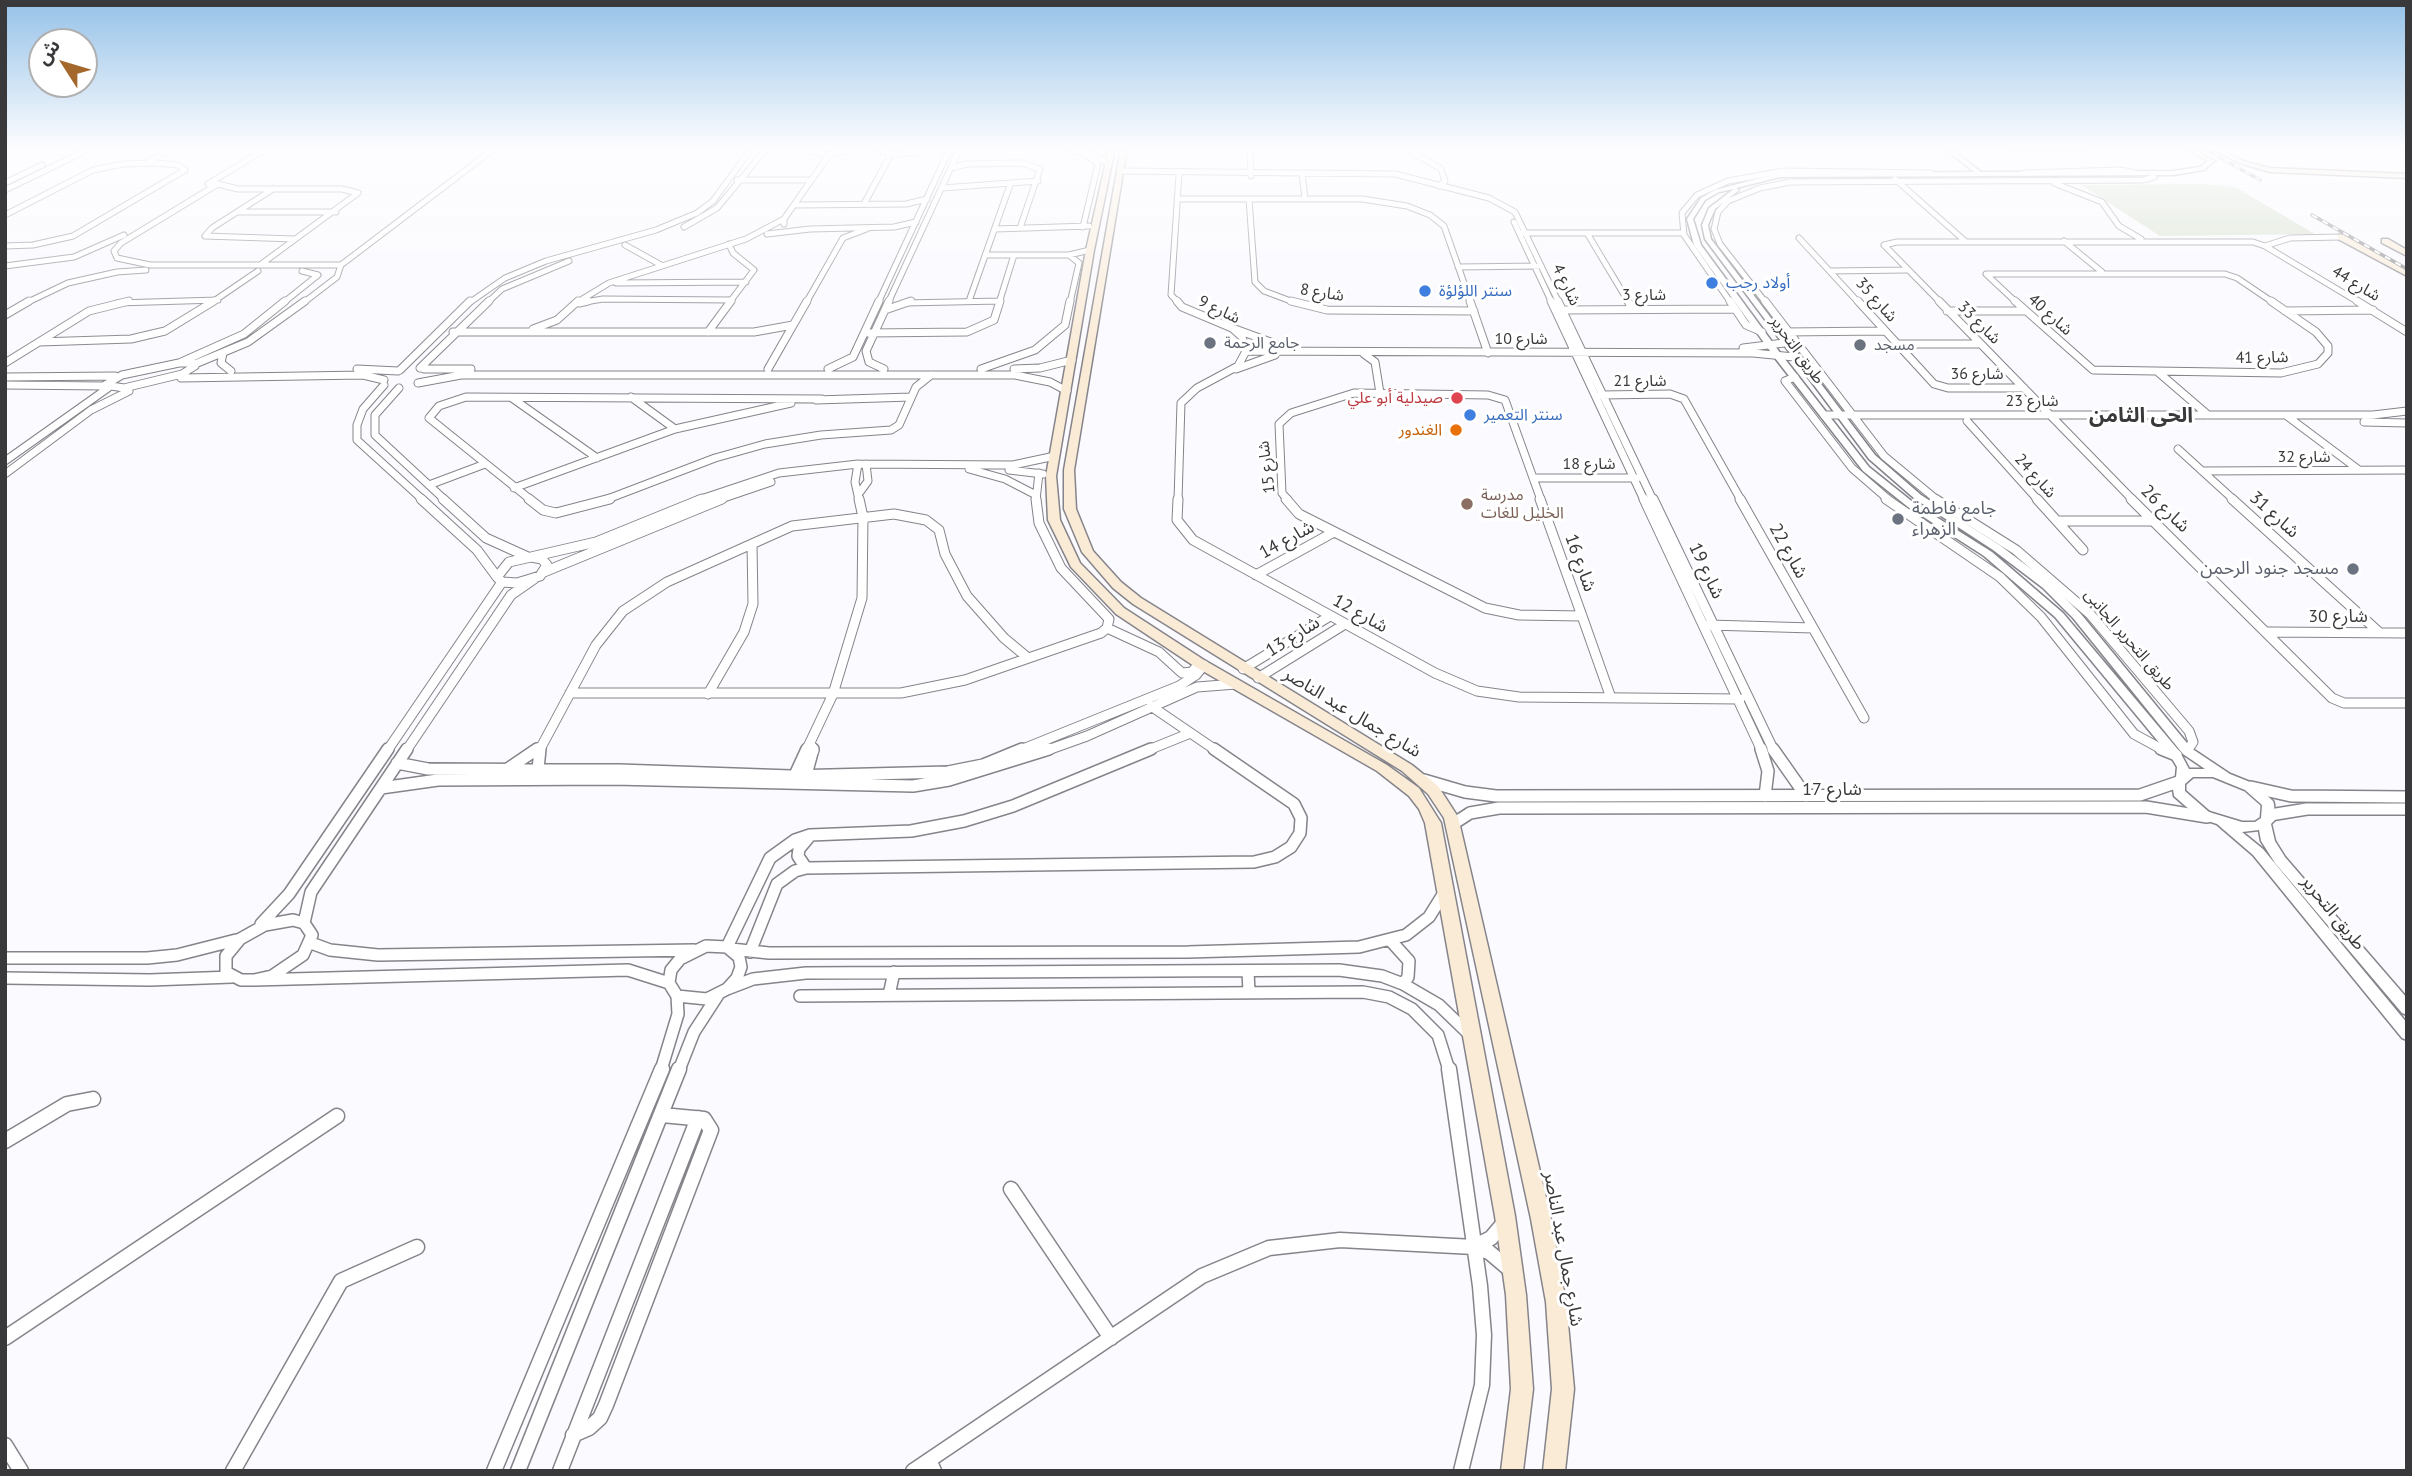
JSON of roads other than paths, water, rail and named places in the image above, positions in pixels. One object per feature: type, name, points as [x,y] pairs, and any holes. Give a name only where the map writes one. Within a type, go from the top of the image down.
[{"type":"main road","name":"شارع جمال عبد الناصر","points":[[1093,217],[1089,226],[1090,294],[1069,470],[1070,509],[1079,535],[1101,568],[1137,601],[1420,779],[1443,803],[1453,824],[1538,1206],[1556,1302],[1563,1389],[1554,1471]]},
{"type":"main road","name":"شارع جمال عبد الناصر","points":[[1106,217],[1090,294],[1072,360],[1055,456],[1045,475],[1058,532],[1087,580],[1120,611],[1201,664],[1382,768],[1414,792],[1433,823],[1514,1276],[1522,1389],[1512,1471]]},
{"type":"main road","points":[[2341,237],[2407,274]]},
{"type":"main road","points":[[2385,241],[2407,254]]},
{"type":"street","points":[[5,246],[47,243],[73,236],[105,217]]},
{"type":"street","points":[[5,266],[56,261],[104,246],[152,217]]},
{"type":"street","points":[[164,217],[121,243],[114,251],[117,258],[150,265],[259,268],[307,271],[318,275],[338,272]]},
{"type":"street","points":[[230,217],[206,232],[205,236],[222,239],[296,239]]},
{"type":"street","points":[[39,342],[117,340],[153,335],[180,325],[218,300],[329,217]]},
{"type":"street","points":[[5,385],[107,387],[167,378],[223,353],[273,326],[337,277],[341,265],[404,217]]},
{"type":"street","points":[[534,579],[517,583],[500,579],[477,550],[357,440],[357,425],[363,409],[384,383],[474,298],[505,278],[546,261],[689,217]]},
{"type":"street","points":[[422,368],[490,298],[518,280],[681,228],[704,217]]},
{"type":"street","points":[[767,234],[787,217]]},
{"type":"street","points":[[828,369],[853,357],[919,217]]},
{"type":"street","points":[[884,369],[875,366],[866,357],[870,342],[928,217]]},
{"type":"street","points":[[970,301],[999,217]]},
{"type":"street","points":[[1020,228],[1024,217]]},
{"type":"street","points":[[995,229],[1089,226],[1090,217]]},
{"type":"street","name":"شارع 9","points":[[1176,217],[1171,295],[1182,307],[1232,328],[1246,349]]},
{"type":"street","name":"شارع 8","points":[[1250,217],[1255,282],[1264,291],[1303,306],[1327,310],[1474,311]]},
{"type":"street","points":[[1430,217],[1444,226],[1487,351]]},
{"type":"street","name":"شارع 4","points":[[1511,217],[1554,310],[1579,350]]},
{"type":"street","name":"شارع 4","points":[[1518,217],[1564,310],[1579,350]]},
{"type":"street","points":[[1681,217],[1683,233],[1735,309],[1748,327],[1762,332]]},
{"type":"street","name":"طريق التحرير","points":[[1691,217],[1690,225],[1700,255],[1826,418],[1879,481],[1962,527],[2014,560],[2060,599],[2188,751],[2224,775]]},
{"type":"street","name":"طريق التحرير","points":[[1708,217],[1705,225],[1709,240],[1784,343],[1848,418],[1885,470],[1962,527],[2059,615],[2176,755],[2183,767],[2179,793],[2188,804],[2218,821],[2258,852],[2407,1034]]},
{"type":"street","points":[[1717,217],[1714,229],[1720,244],[1788,332],[1848,418]]},
{"type":"street","points":[[1930,217],[1957,242]]},
{"type":"street","points":[[1935,217],[1965,242]]},
{"type":"street","points":[[2113,217],[2119,226],[2144,241]]},
{"type":"street","points":[[746,239],[784,221],[810,229]]},
{"type":"street","points":[[523,332],[557,320],[572,305],[608,284],[746,239],[810,229],[885,228],[916,222]]},
{"type":"street","points":[[768,369],[843,238],[869,228]]},
{"type":"street","points":[[885,228],[910,234]]},
{"type":"street","points":[[832,229],[843,238]]},
{"type":"street","points":[[1520,233],[1683,233]]},
{"type":"street","points":[[1587,233],[1632,309]]},
{"type":"street","points":[[2265,246],[2290,238],[2341,237]]},
{"type":"street","name":"شارع 35","points":[[1800,238],[1932,382]]},
{"type":"street","points":[[2064,241],[2103,272]]},
{"type":"street","name":"شارع 44","points":[[1886,243],[2253,242],[2265,246],[2407,332]]},
{"type":"street","name":"شارع 33","points":[[1886,243],[1884,247],[2054,418]]},
{"type":"street","points":[[708,332],[754,270],[733,253],[729,244]]},
{"type":"street","points":[[625,245],[662,265]]},
{"type":"street","points":[[986,255],[1090,254]]},
{"type":"street","points":[[864,333],[979,330],[994,320],[1014,255]]},
{"type":"street","points":[[981,369],[1035,350],[1053,338],[1065,325],[1079,262],[1069,255]]},
{"type":"street","points":[[236,271],[341,265]]},
{"type":"street","points":[[1458,267],[1544,267]]},
{"type":"street","points":[[5,315],[53,288],[92,277],[134,270],[203,271]]},
{"type":"street","points":[[1830,271],[1907,270]]},
{"type":"street","name":"شارع 41","points":[[2100,372],[2281,373],[2318,364],[2328,353],[2323,339],[2285,310],[2225,274],[2103,272]]},
{"type":"street","name":"شارع 40","points":[[2100,372],[2089,368],[1986,274],[2103,272]]},
{"type":"street","points":[[5,377],[122,375],[179,363],[252,329],[318,275]]},
{"type":"street","points":[[608,284],[746,282]]},
{"type":"street","points":[[592,292],[593,297],[603,299],[732,300]]},
{"type":"street","points":[[892,294],[912,302]]},
{"type":"street","points":[[572,305],[603,299]]},
{"type":"street","points":[[5,363],[104,305],[133,301],[218,300]]},
{"type":"street","points":[[885,310],[912,302],[1000,301]]},
{"type":"street","name":"شارع 3","points":[[1554,310],[1735,309]]},
{"type":"street","points":[[2285,310],[2374,310]]},
{"type":"street","points":[[1948,311],[2025,311]]},
{"type":"street","points":[[557,320],[568,332]]},
{"type":"street","points":[[439,332],[754,332],[793,325]]},
{"type":"street","points":[[878,325],[895,333]]},
{"type":"street","points":[[1232,328],[1282,350]]},
{"type":"street","points":[[1777,332],[1885,331]]},
{"type":"street","points":[[754,332],[784,341]]},
{"type":"street","points":[[870,342],[895,333]]},
{"type":"street","name":"شارع 10","points":[[1246,349],[1579,350],[1741,348],[1784,343]]},
{"type":"street","points":[[1897,344],[1980,344]]},
{"type":"street","name":"شارع 12","points":[[1246,349],[1243,361],[1233,370],[1197,388],[1181,403],[1177,520],[1193,540],[1443,678],[1477,691],[1519,697],[1749,699]]},
{"type":"street","points":[[1233,370],[1282,350]]},
{"type":"street","points":[[1362,350],[1375,362],[1380,393]]},
{"type":"street","points":[[1375,362],[1383,350]]},
{"type":"street","name":"شارع 10","points":[[1579,350],[1794,356]]},
{"type":"street","name":"شارع 19","points":[[1579,350],[1605,395],[1779,762],[1806,796]]},
{"type":"street","name":"شارع 19","points":[[1579,350],[1595,395],[1766,761],[1768,780],[1765,796]]},
{"type":"street","points":[[223,353],[221,363],[231,371]]},
{"type":"street","points":[[179,363],[231,371],[399,371],[422,368],[931,375],[1016,372],[1072,360]]},
{"type":"street","points":[[422,368],[429,375],[408,386],[379,408],[373,429],[375,435],[486,538],[529,557],[546,561],[544,572]]},
{"type":"street","points":[[167,378],[363,375],[384,383],[408,386],[461,375],[732,372],[768,369],[981,369],[1016,372],[1067,391]]},
{"type":"street","points":[[2158,372],[2208,415]]},
{"type":"street","points":[[5,461],[107,387],[108,381],[122,375]]},
{"type":"street","points":[[910,375],[916,387]]},
{"type":"street","points":[[911,397],[456,399],[439,405],[429,418],[543,510],[574,512],[752,447],[821,435],[891,430],[899,425],[916,387],[931,375]]},
{"type":"street","points":[[1795,377],[1785,381],[1852,468],[1886,499],[1976,558],[2021,596],[2134,734],[2157,748],[2176,755]]},
{"type":"street","points":[[5,474],[97,406],[151,382]]},
{"type":"street","name":"شارع 36","points":[[1932,382],[1948,388],[2024,388]]},
{"type":"street","name":"شارع 15","points":[[1505,400],[1488,395],[1380,393],[1335,396],[1291,413],[1279,424],[1282,493],[1299,514],[1496,611],[1518,615],[1582,616]]},
{"type":"street","name":"شارع 21","points":[[1595,395],[1672,394],[1684,399]]},
{"type":"street","points":[[512,397],[597,458]]},
{"type":"street","points":[[537,415],[553,397]]},
{"type":"street","points":[[631,397],[675,429]]},
{"type":"street","points":[[654,414],[659,404],[670,398]]},
{"type":"street","points":[[514,488],[675,429],[733,414],[822,399]]},
{"type":"street","name":"شارع 22","points":[[1684,399],[1864,718]]},
{"type":"street","name":"شارع 16","points":[[1505,400],[1611,698]]},
{"type":"street","name":"شارع 23","points":[[1848,418],[1967,421],[2404,410]]},
{"type":"street","points":[[2225,415],[2232,422]]},
{"type":"street","points":[[2287,415],[2359,471]]},
{"type":"street","name":"شارع 23","points":[[1826,418],[2407,423]]},
{"type":"street","name":"شارع 26","points":[[2054,418],[2153,521],[2329,695],[2344,703],[2407,704]]},
{"type":"street","name":"شارع 24","points":[[1967,421],[2083,550]]},
{"type":"street","name":"شارع 31","points":[[2178,449],[2380,633]]},
{"type":"street","points":[[251,932],[289,894],[500,579],[502,567],[509,562],[596,542],[760,478],[822,466],[969,469],[1035,462],[1055,456]]},
{"type":"street","points":[[427,483],[483,462]]},
{"type":"street","points":[[806,777],[811,745],[832,694],[862,598],[863,517],[860,492],[855,482],[862,467]]},
{"type":"street","points":[[860,492],[868,481],[862,467]]},
{"type":"street","points":[[254,980],[289,967],[303,955],[311,943],[312,935],[304,923],[311,892],[511,595],[544,572],[748,488],[802,475],[862,467],[1001,467],[1045,475],[1036,495],[1039,523],[1052,555],[1107,616],[1107,628]]},
{"type":"street","points":[[969,469],[993,475],[1036,495]]},
{"type":"street","name":"شارع 32","points":[[2202,471],[2407,470]]},
{"type":"street","name":"شارع 18","points":[[1533,478],[1644,478]]},
{"type":"street","points":[[538,769],[537,758],[541,746],[596,645],[623,611],[667,582],[792,526],[905,514],[933,524],[939,530],[955,575],[967,596],[1004,638],[1028,658]]},
{"type":"street","points":[[2057,522],[2153,521]]},
{"type":"street","points":[[1939,534],[1962,527]]},
{"type":"street","name":"شارع 14","points":[[1256,575],[1334,532]]},
{"type":"street","points":[[708,694],[744,632],[753,604],[755,582],[752,544]]},
{"type":"street","name":"شارع 13","points":[[1243,669],[1330,616]]},
{"type":"street","name":"شارع 13","points":[[1258,678],[1345,624]]},
{"type":"street","points":[[1703,625],[1813,628]]},
{"type":"street","points":[[1107,628],[1159,652],[1182,673],[1192,672],[1201,664]]},
{"type":"street","points":[[570,693],[879,695],[923,690],[965,680],[1096,635],[1107,628]]},
{"type":"street","name":"شارع 30","points":[[2268,632],[2407,633]]},
{"type":"street","points":[[1084,731],[1151,706],[1181,689],[1196,676],[1201,664]]},
{"type":"street","points":[[397,764],[444,770],[538,769],[806,777],[872,787],[949,780],[1000,767],[1181,689],[1238,685]]},
{"type":"street","points":[[750,952],[777,884],[785,876],[806,869],[1254,862],[1275,857],[1291,847],[1300,833],[1301,818],[1294,804],[1188,734],[1151,706]]},
{"type":"street","points":[[729,948],[770,858],[780,847],[810,835],[884,834],[964,821],[1013,806],[1188,734]]},
{"type":"street","points":[[507,769],[541,746]]},
{"type":"street","points":[[438,780],[444,770]]},
{"type":"street","points":[[2180,779],[2197,771],[2224,775],[2250,787],[2291,796],[2407,797]]},
{"type":"street","points":[[381,788],[438,780],[806,777]]},
{"type":"street","name":"شارع 17","points":[[1420,779],[1481,795],[1765,796],[2140,796],[2159,791],[2180,779]]},
{"type":"street","name":"طريق التحرير","points":[[2250,787],[2263,799],[2268,841],[2280,860],[2407,1009]]},
{"type":"street","points":[[1481,795],[1486,803],[1494,808]]},
{"type":"street","name":"شارع 17","points":[[1453,824],[1470,813],[1494,808],[2146,807],[2171,809],[2218,821]]},
{"type":"street","points":[[2218,821],[2251,827],[2267,819],[2308,809],[2407,809]]},
{"type":"street","points":[[806,869],[801,863],[799,849],[810,835]]},
{"type":"street","points":[[311,943],[330,950],[378,955],[694,950],[717,946],[750,952],[1188,952],[1359,947],[1391,941],[1419,927],[1444,893]]},
{"type":"street","points":[[744,912],[766,912]]},
{"type":"street","points":[[232,977],[224,965],[226,956],[240,939],[280,921],[304,923]]},
{"type":"street","points":[[5,958],[147,958],[177,955],[240,939]]},
{"type":"street","points":[[1391,941],[1409,961],[1408,977],[1403,984]]},
{"type":"street","points":[[517,1471],[694,1032],[722,992],[737,978],[741,967],[739,957],[729,948]]},
{"type":"street","points":[[494,1471],[669,1052],[678,1014],[677,996],[669,983],[671,970],[680,959],[694,950]]},
{"type":"street","points":[[5,978],[150,980],[232,977],[254,980],[628,970],[669,983]]},
{"type":"street","points":[[1248,971],[1249,992]]},
{"type":"street","points":[[889,995],[894,972]]},
{"type":"street","points":[[677,996],[696,1000],[780,974],[1360,972],[1403,984],[1439,1005],[1470,1034]]},
{"type":"street","points":[[800,996],[1249,992],[1376,994],[1401,1002],[1431,1025],[1447,1057],[1474,1247],[1484,1335],[1482,1385],[1461,1471]]},
{"type":"street","points":[[5,1141],[67,1104],[93,1099]]},
{"type":"street","points":[[560,1471],[698,1118],[662,1115]]},
{"type":"street","points":[[5,1338],[337,1116]]},
{"type":"street","points":[[1011,1189],[1111,1338]]},
{"type":"street","points":[[1474,1247],[1491,1238],[1505,1216]]},
{"type":"street","points":[[913,1471],[932,1466],[1111,1338],[1202,1276],[1234,1259],[1269,1248],[1340,1240],[1474,1247],[1499,1258],[1514,1276]]},
{"type":"street","points":[[233,1471],[341,1281],[417,1247]]},
{"type":"street","points":[[5,1445],[21,1471]]},
{"type":"railway","points":[[2315,217],[2407,269]]},
{"type":"place","name":"أولاد رجب","points":[[1712,283]]},
{"type":"place","name":"سنتر اللؤلؤة","points":[[1425,291]]},
{"type":"place","name":"جامع الرحمة","points":[[1210,343]]},
{"type":"place","name":"مسجد","points":[[1860,345]]},
{"type":"place","name":"صيدلية أبو علي","points":[[1457,398]]},
{"type":"place","name":"سنتر التعمير","points":[[1470,415]]},
{"type":"place","name":"الغندور","points":[[1456,430]]},
{"type":"place","name":"مدرسة الخليل للغات","points":[[1467,504]]},
{"type":"place","name":"جامع فاطمة الزهراء","points":[[1898,519]]},
{"type":"place","name":"مسجد جنود الرحمن","points":[[2353,569]]},
{"type":"district","name":"الحى الثامن","points":[[2141,416]]}]
